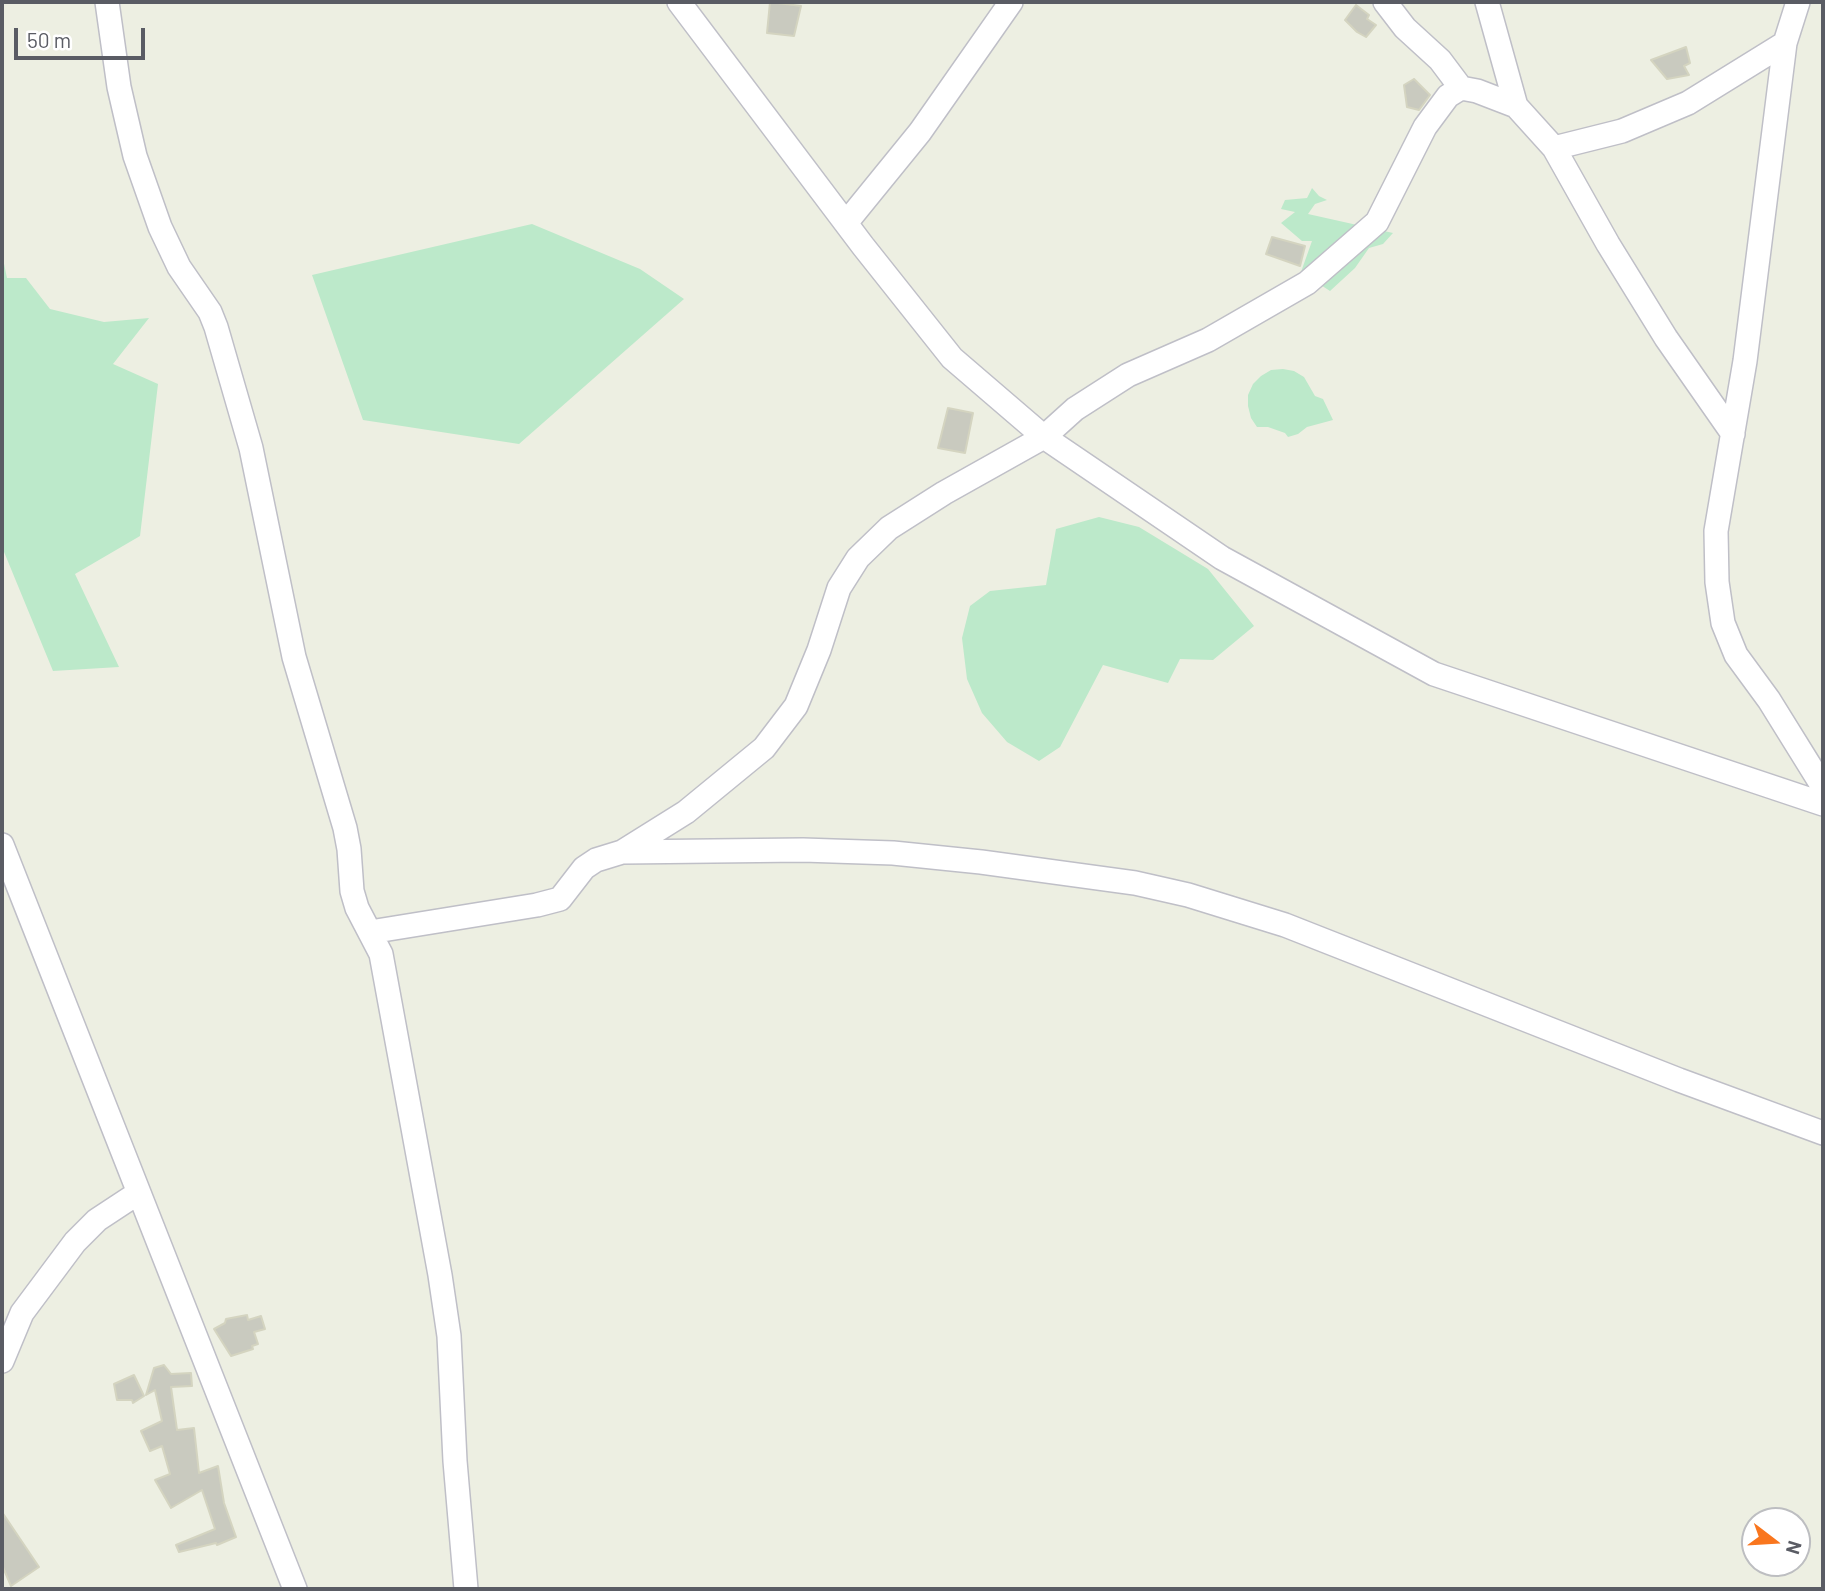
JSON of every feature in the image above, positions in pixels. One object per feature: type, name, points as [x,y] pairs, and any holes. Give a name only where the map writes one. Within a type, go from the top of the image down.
[{"type":"street","points":[[107,2],[119,87],[135,156],[160,228],[179,267],[210,312],[251,448],[294,657],[345,828],[352,891],[381,954],[440,1275],[452,1373],[455,1461],[466,1589]]},
{"type":"street","points":[[679,2],[952,358],[1044,437],[1222,558],[1434,674],[1823,804]]},
{"type":"street","points":[[846,223],[919,132],[1011,2]]},
{"type":"street","points":[[1385,2],[1405,28],[1440,60],[1461,88]]},
{"type":"street","points":[[1487,2],[1516,106],[1554,149],[1608,244],[1667,338],[1733,434]]},
{"type":"street","points":[[1798,2],[1785,43],[1745,361],[1716,531],[1717,582],[1723,623],[1737,655],[1769,699],[1823,787]]},
{"type":"street","points":[[1554,149],[1622,131],[1688,103],[1785,43]]},
{"type":"street","points":[[370,932],[537,905],[560,898],[584,868],[597,860],[622,852],[686,812],[764,748],[796,706],[819,650],[839,588],[858,558],[889,528],[954,487],[1044,437],[1075,409],[1128,375],[1209,340],[1307,283],[1377,222],[1425,127],[1448,96],[1461,88],[1477,91],[1516,106]]},
{"type":"street","points":[[2,845],[9,886],[138,1193],[295,1589]]},
{"type":"street","points":[[622,852],[803,850],[893,853],[1135,883],[1188,895],[1285,925],[1679,1080],[1823,1133]]},
{"type":"street","points":[[2,1361],[22,1312],[75,1242],[97,1220],[138,1193]]},
{"type":"green space","points":[[1312,188],[1327,200],[1315,204],[1308,214],[1393,233],[1383,244],[1369,248],[1355,268],[1330,291],[1301,272],[1312,241],[1302,241],[1281,223],[1295,212],[1281,209],[1285,200],[1307,198]]},
{"type":"green space","points":[[532,224],[640,269],[684,299],[519,444],[363,420],[312,275]]},
{"type":"green space","points":[[2,254],[7,278],[26,278],[50,309],[104,322],[149,318],[113,364],[158,384],[140,536],[75,574],[119,667],[53,671],[2,547]]},
{"type":"green space","points":[[1283,369],[1304,377],[1315,396],[1323,399],[1333,420],[1307,427],[1288,437],[1285,433],[1268,427],[1257,427],[1251,418],[1248,395],[1261,376],[1271,370]]},
{"type":"green space","points":[[1099,517],[1139,527],[1208,569],[1254,626],[1213,660],[1180,659],[1168,683],[1103,665],[1060,747],[1039,761],[1007,742],[982,713],[967,679],[962,638],[970,606],[990,591],[1046,585],[1056,529]]},
{"type":"building","points":[[770,2],[801,6],[794,36],[767,33]]},
{"type":"building","points":[[1356,5],[1369,15],[1367,19],[1376,25],[1366,37],[1345,20]]},
{"type":"building","points":[[1686,47],[1690,63],[1684,66],[1689,75],[1667,79],[1651,60]]},
{"type":"building","points":[[1414,79],[1430,95],[1419,110],[1407,107],[1404,85]]},
{"type":"building","points":[[1272,237],[1305,246],[1300,266],[1266,254]]},
{"type":"building","points":[[948,408],[973,413],[965,453],[938,448]]},
{"type":"building","points":[[247,1315],[248,1320],[261,1316],[265,1329],[254,1332],[258,1344],[252,1346],[253,1349],[231,1356],[214,1329],[225,1323],[226,1319]]},
{"type":"building","points":[[164,1365],[171,1374],[191,1373],[192,1386],[171,1387],[177,1430],[194,1428],[199,1473],[218,1466],[224,1503],[236,1537],[217,1545],[216,1543],[179,1552],[176,1545],[215,1529],[202,1490],[171,1508],[155,1480],[170,1474],[162,1446],[150,1451],[141,1431],[162,1421],[155,1390],[146,1395],[154,1368]]},
{"type":"building","points":[[134,1375],[144,1396],[133,1403],[132,1400],[117,1400],[114,1384]]},
{"type":"building","points":[[2,1512],[39,1567],[11,1586],[2,1565]]}]
